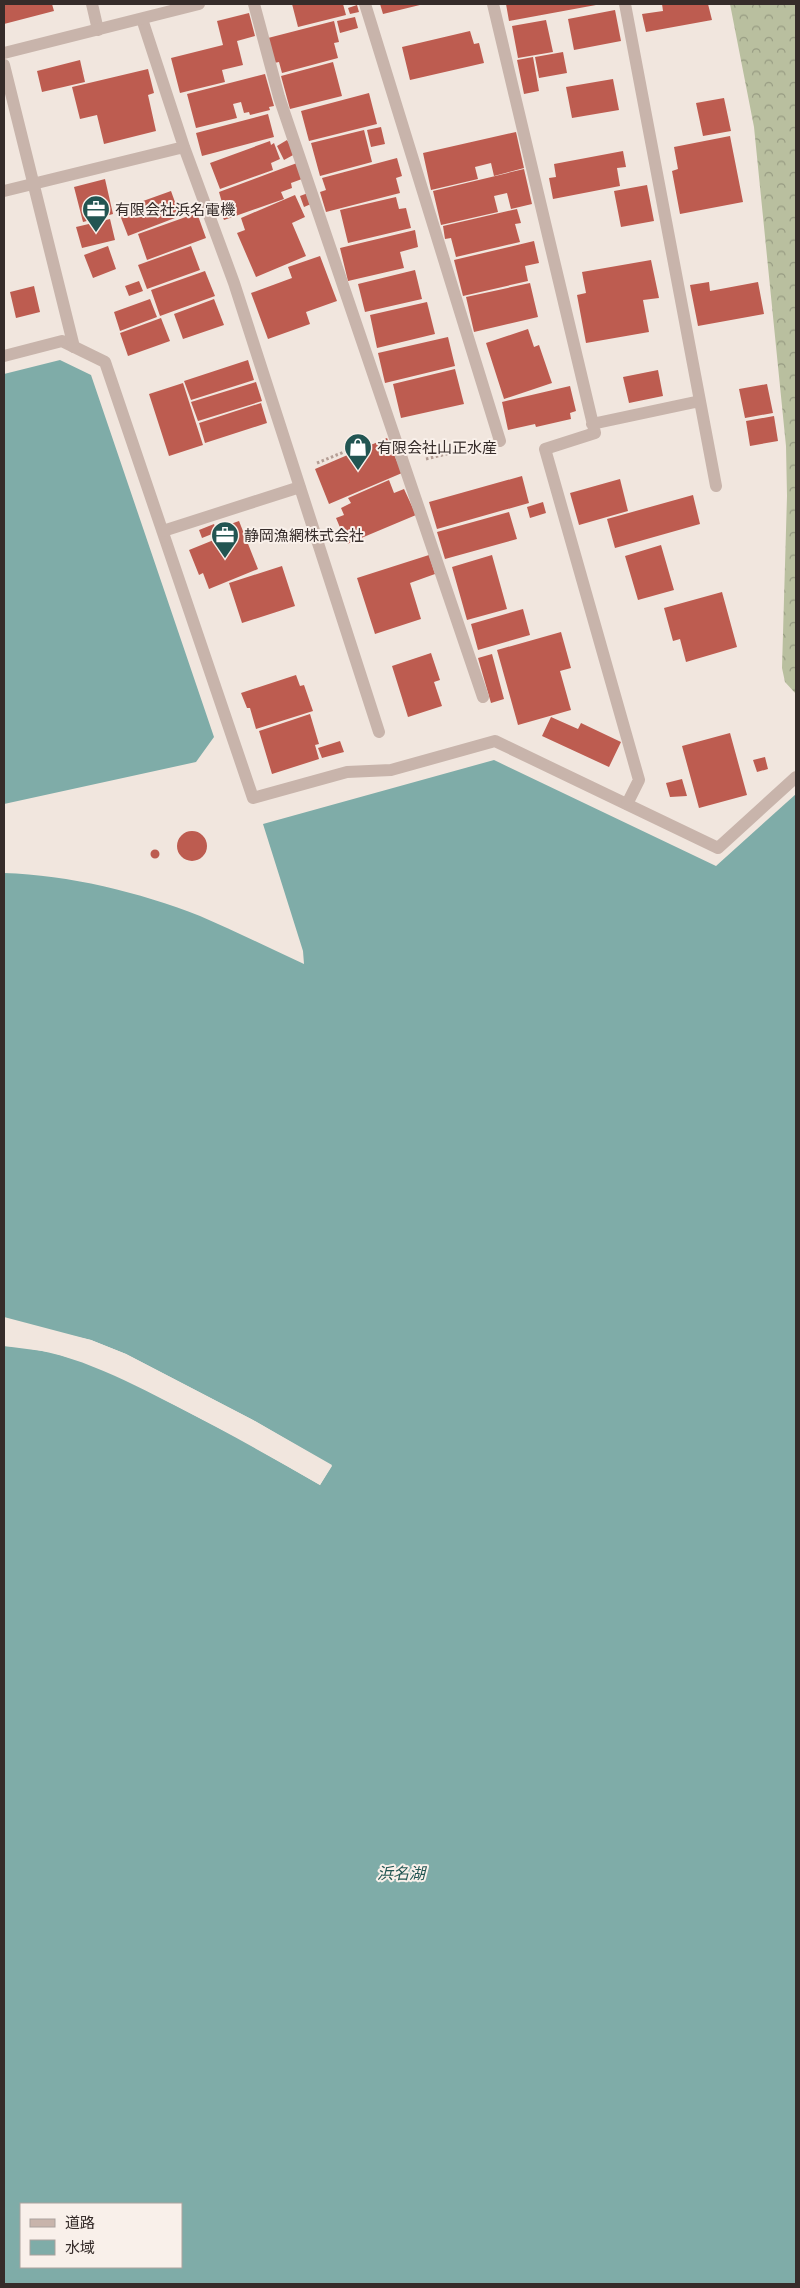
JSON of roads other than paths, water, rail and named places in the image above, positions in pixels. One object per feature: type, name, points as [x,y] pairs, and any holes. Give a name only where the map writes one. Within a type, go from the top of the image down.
[{"type":"street","points":[[92,4],[98,30]]},
{"type":"street","points":[[4,54],[199,4]]},
{"type":"street","points":[[254,4],[279,97],[483,697]]},
{"type":"street","points":[[364,4],[500,441]]},
{"type":"street","points":[[493,4],[595,432],[545,449],[639,780],[627,804]]},
{"type":"street","points":[[625,4],[716,486]]},
{"type":"street","points":[[142,19],[184,147],[234,282],[379,732]]},
{"type":"street","points":[[4,65],[74,347]]},
{"type":"street","points":[[4,191],[184,147]]},
{"type":"street","points":[[4,356],[62,341],[105,362],[253,798],[347,772],[391,770],[495,742],[718,848],[796,777]]},
{"type":"street","points":[[592,424],[700,401]]},
{"type":"street","points":[[163,531],[300,487]]},
{"type":"water","points":[[60,360],[91,375],[214,737],[196,762],[4,804],[4,374]]},
{"type":"water","name":"浜名湖","points":[[494,760],[716,866],[796,794],[796,2284],[4,2284],[4,1346],[27,1348],[72,1359],[114,1376],[213,1425],[320,1485],[332,1466],[253,1420],[126,1354],[91,1340],[4,1317],[4,873],[29,874],[78,881],[153,899],[200,916],[304,964],[303,951],[263,824]]},
{"type":"place","name":"有限会社浜名電機","points":[[96,233]]},
{"type":"place","name":"有限会社山正水産","points":[[358,471]]},
{"type":"place","name":"静岡漁網株式会社","points":[[225,559]]}]
